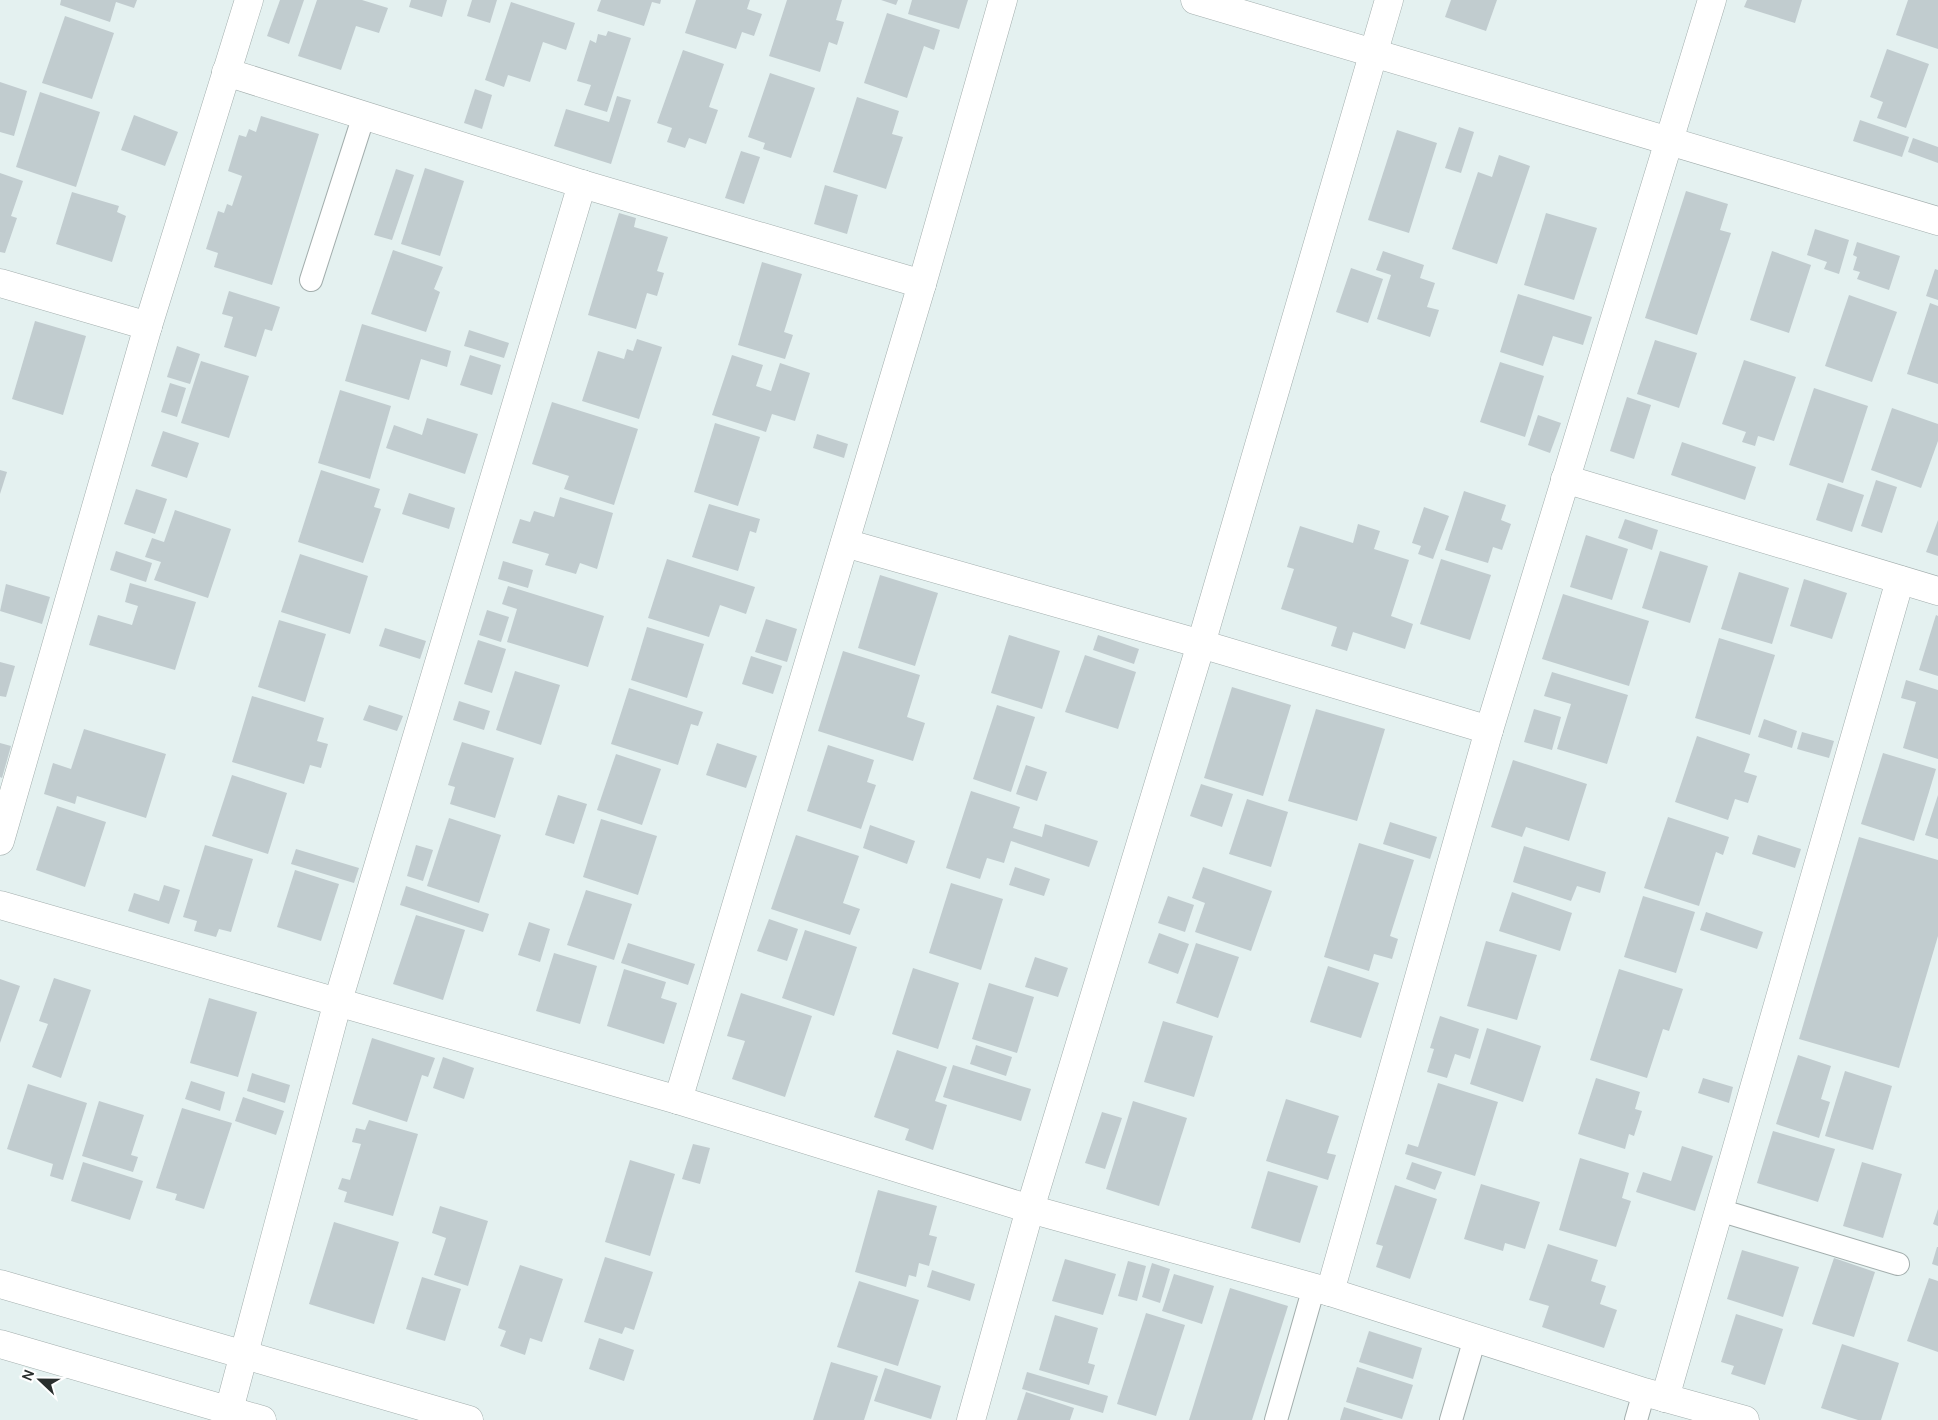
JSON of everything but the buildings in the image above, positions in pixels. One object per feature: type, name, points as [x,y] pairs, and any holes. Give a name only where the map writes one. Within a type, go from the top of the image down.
[{"type":"street","points":[[0,840],[148,326],[249,0]]},
{"type":"street","points":[[678,1100],[922,284],[1003,0]]},
{"type":"street","points":[[1195,0],[1671,140],[1938,221]]},
{"type":"street","points":[[971,1420],[1030,1209],[1201,644],[1389,0]]},
{"type":"street","points":[[1322,1290],[1489,730],[1671,140],[1712,0]]},
{"type":"street","points":[[226,72],[582,184],[922,284]]},
{"type":"street","points":[[229,1410],[338,1001],[582,184]]},
{"type":"street","points":[[0,283],[148,326]]},
{"type":"street","points":[[1565,479],[1938,591]]},
{"type":"street","points":[[845,544],[1201,644],[1489,730]]},
{"type":"street","points":[[1655,1395],[1719,1210],[1900,580]]},
{"type":"street","points":[[0,905],[678,1100],[1030,1209],[1322,1290],[1655,1395],[1745,1420]]},
{"type":"street","points":[[0,1284],[470,1420]]},
{"type":"street","points":[[0,1344],[262,1420]]},
{"type":"lane","points":[[311,280],[364,115]]},
{"type":"lane","points":[[1719,1210],[1898,1264]]},
{"type":"lane","points":[[1276,1420],[1322,1290]]},
{"type":"lane","points":[[1451,1420],[1475,1338]]},
{"type":"lane","points":[[1636,1420],[1655,1395]]}]
